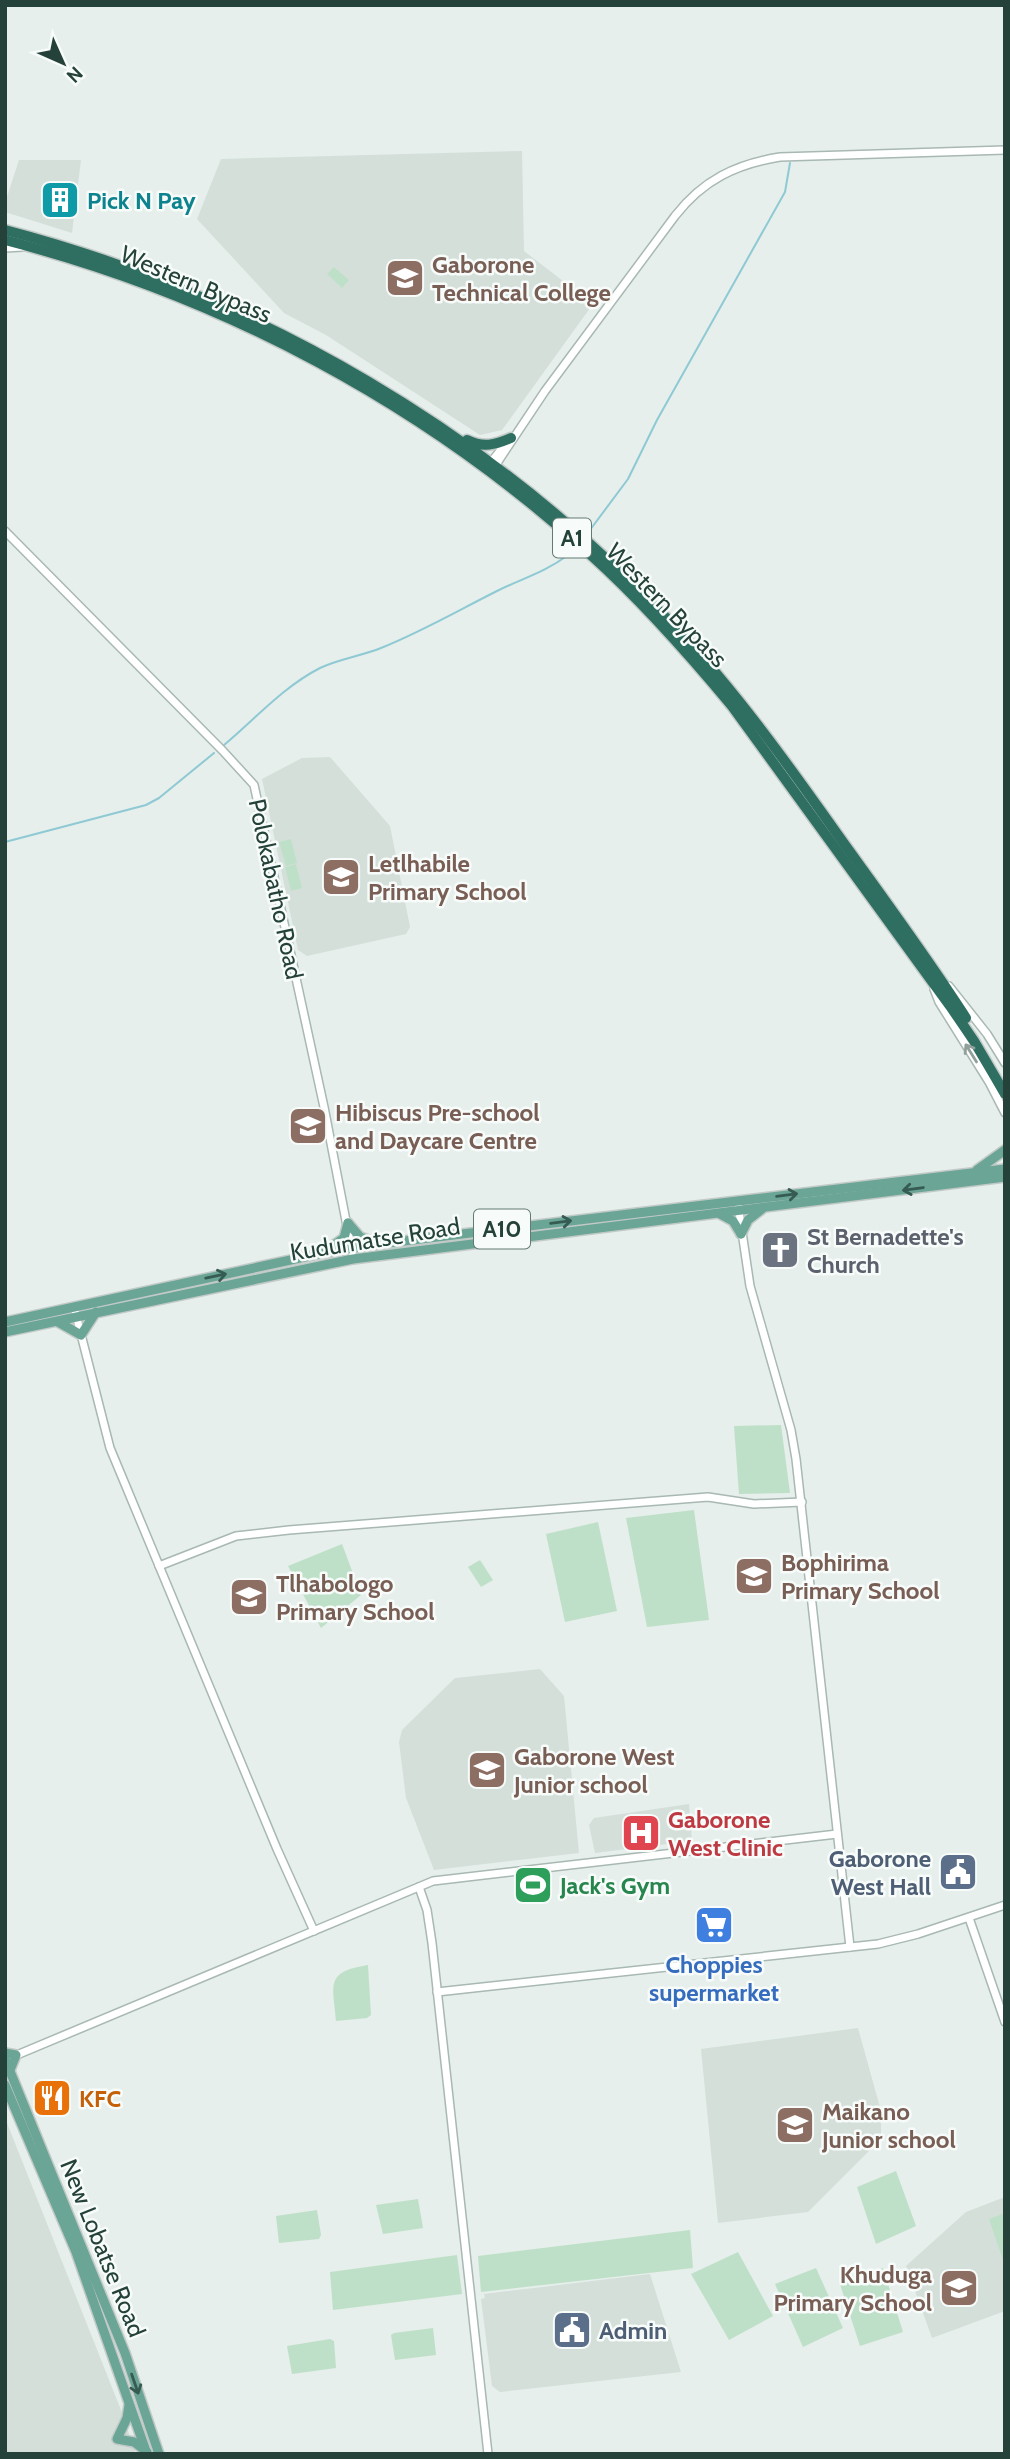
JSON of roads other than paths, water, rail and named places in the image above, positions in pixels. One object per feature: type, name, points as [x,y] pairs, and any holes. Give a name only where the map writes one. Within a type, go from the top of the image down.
[{"type":"highway","name":"Western Bypass","points":[[5,230],[104,260],[211,301],[323,355],[430,420],[598,550],[662,613],[768,737],[1005,1081]]},
{"type":"highway","name":"Western Bypass","points":[[5,240],[101,267],[178,296],[285,344],[321,363],[491,467]]},
{"type":"highway","points":[[430,420],[477,444],[491,445],[511,438]]},
{"type":"highway","name":"Western Bypass","points":[[976,1039],[1005,1094]]},
{"type":"main road","points":[[976,1171],[1005,1150]]},
{"type":"main road","name":"Kudumatse Road","points":[[5,1322],[75,1312],[323,1253],[352,1254],[379,1244],[738,1206],[1005,1169]]},
{"type":"main road","name":"Kudumatse Road","points":[[5,1332],[57,1321],[75,1312],[96,1312],[352,1254],[715,1213],[738,1206],[767,1207],[820,1202],[1002,1179]]},
{"type":"main road","points":[[715,1213],[733,1221],[741,1234],[753,1214],[767,1207]]},
{"type":"main road","points":[[348,1223],[360,1237],[379,1244]]},
{"type":"main road","points":[[323,1253],[340,1242],[347,1232],[348,1223]]},
{"type":"main road","points":[[57,1321],[81,1335],[96,1312]]},
{"type":"main road","points":[[5,2053],[16,2055],[10,2071]]},
{"type":"main road","name":"New Lobatse Road","points":[[5,2060],[28,2127],[125,2353],[159,2454]]},
{"type":"main road","points":[[5,2085],[28,2127],[130,2399],[147,2453]]},
{"type":"main road","points":[[130,2399],[127,2418],[117,2439],[134,2442],[147,2453]]},
{"type":"street","points":[[491,467],[675,216],[689,199],[716,177],[745,164],[780,157],[1005,150]]},
{"type":"street","points":[[5,248],[30,247]]},
{"type":"street","points":[[491,467],[520,429]]},
{"type":"street","name":"Polokabatho Road","points":[[5,531],[254,785],[348,1223],[352,1254]]},
{"type":"street","points":[[935,978],[960,997],[1005,1063]]},
{"type":"street","points":[[935,978],[939,1002],[1005,1112]]},
{"type":"street","points":[[738,1206],[750,1286],[791,1430],[802,1502],[850,1947]]},
{"type":"street","points":[[75,1312],[110,1448],[277,1849],[314,1931]]},
{"type":"street","points":[[159,1566],[236,1536],[289,1530],[708,1497],[754,1504],[802,1502]]},
{"type":"street","points":[[5,2060],[419,1887],[444,1879],[837,1834]]},
{"type":"street","points":[[419,1887],[427,1910],[437,1992],[488,2454]]},
{"type":"street","points":[[437,1992],[850,1947],[905,1938],[1005,1905]]},
{"type":"street","points":[[969,1918],[1005,2022]]},
{"type":"waterway","points":[[587,534],[628,479],[657,420],[785,192],[790,163]]},
{"type":"waterway","points":[[224,745],[282,694],[320,668],[396,642],[542,571],[568,555]]},
{"type":"waterway","points":[[5,842],[146,805],[159,798],[214,753]]},
{"type":"place","name":"Pick N Pay","points":[[60,200]]},
{"type":"place","name":"Gaborone Technical College","points":[[405,278]]},
{"type":"place","name":"Letlhabile Primary School","points":[[341,877]]},
{"type":"place","name":"Hibiscus Pre-school and Daycare Centre","points":[[308,1126]]},
{"type":"place","name":"St Bernadette's Church","points":[[780,1250]]},
{"type":"place","name":"Bophirima Primary School","points":[[754,1576]]},
{"type":"place","name":"Tlhabologo Primary School","points":[[249,1597]]},
{"type":"place","name":"Gaborone West Junior school","points":[[487,1770]]},
{"type":"place","name":"Gaborone West Clinic","points":[[641,1833]]},
{"type":"place","name":"Gaborone West Hall","points":[[958,1872]]},
{"type":"place","name":"Jack's Gym","points":[[533,1885]]},
{"type":"place","name":"Choppies supermarket","points":[[714,1925]]},
{"type":"place","name":"KFC","points":[[52,2098]]},
{"type":"place","name":"Maikano Junior school","points":[[795,2125]]},
{"type":"place","name":"Khuduga Primary School","points":[[959,2288]]},
{"type":"place","name":"Admin","points":[[572,2330]]}]
